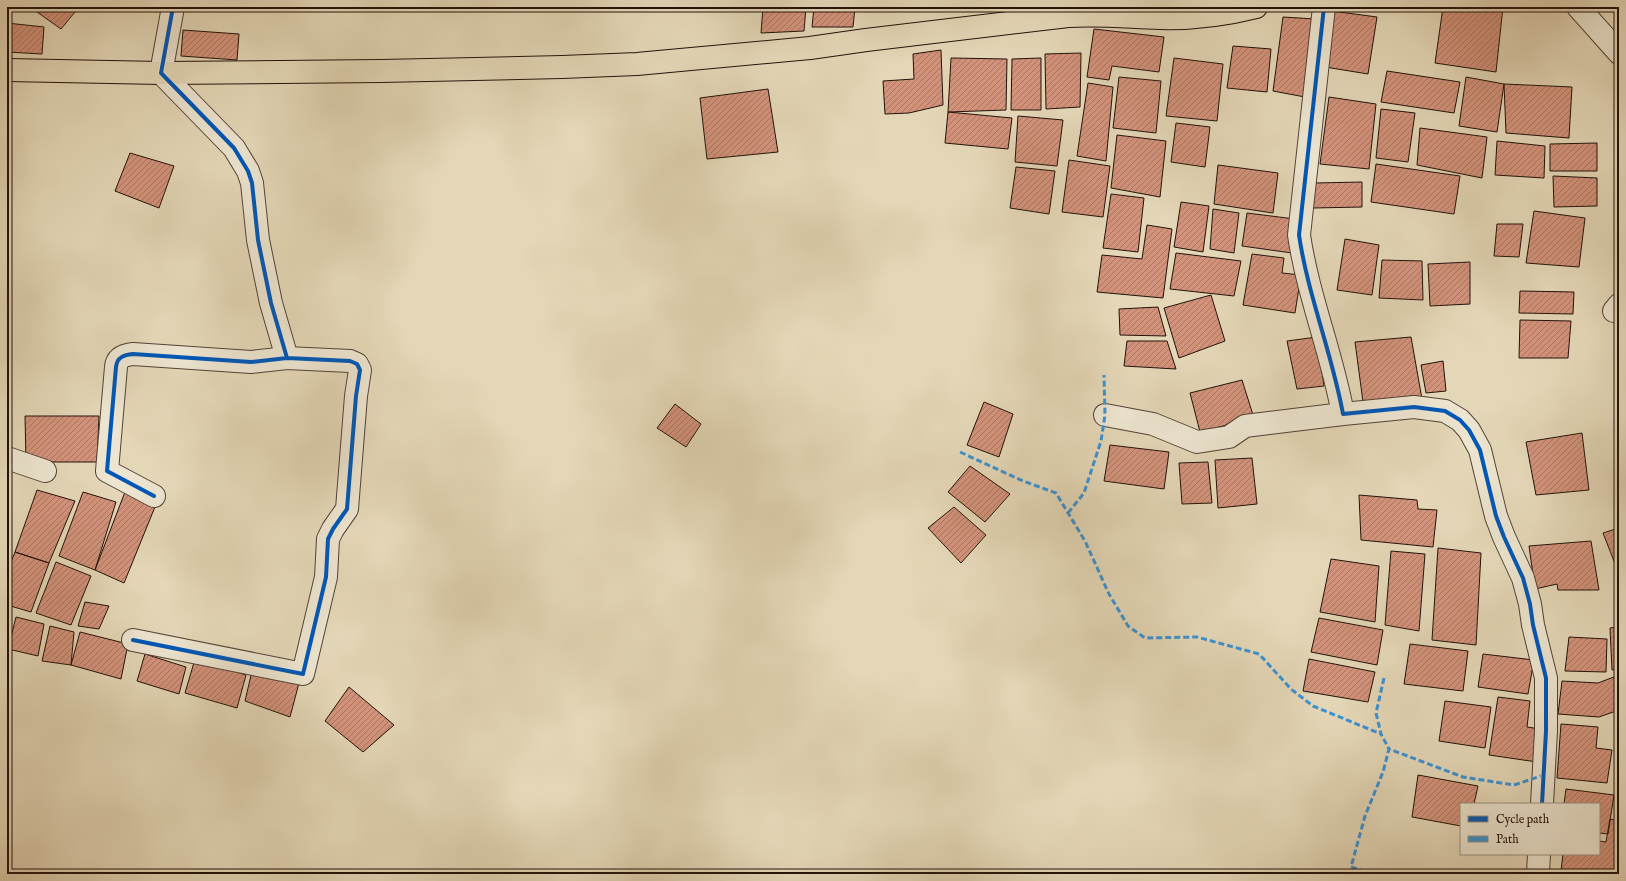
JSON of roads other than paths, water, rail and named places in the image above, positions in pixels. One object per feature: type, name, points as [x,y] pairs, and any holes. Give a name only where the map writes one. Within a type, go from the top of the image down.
[{"type":"main road","points":[[7,70],[161,73],[381,71],[637,64],[810,48],[1068,16],[1094,14],[1159,18],[1186,17],[1216,15],[1256,7]]},
{"type":"street","points":[[173,7],[161,73],[234,148],[248,171],[252,183],[258,240],[271,303],[287,358]]},
{"type":"street","points":[[1324,7],[1299,235],[1303,258],[1337,383],[1343,414]]},
{"type":"street","points":[[1578,7],[1619,53]]},
{"type":"street","points":[[132,640],[302,674],[326,577],[328,539],[347,509],[356,396],[360,370],[357,364],[350,361],[287,358],[251,362],[133,354],[125,355],[120,358],[116,367],[107,471],[154,496]]},
{"type":"street","points":[[1105,415],[1153,424],[1197,442],[1229,437],[1245,426],[1414,407],[1445,410],[1460,420],[1469,430],[1480,450],[1496,516],[1523,578],[1546,678],[1546,731],[1542,803]]},
{"type":"street","points":[[7,458],[44,472]]},
{"type":"street","points":[[1538,874],[1539,855]]}]
